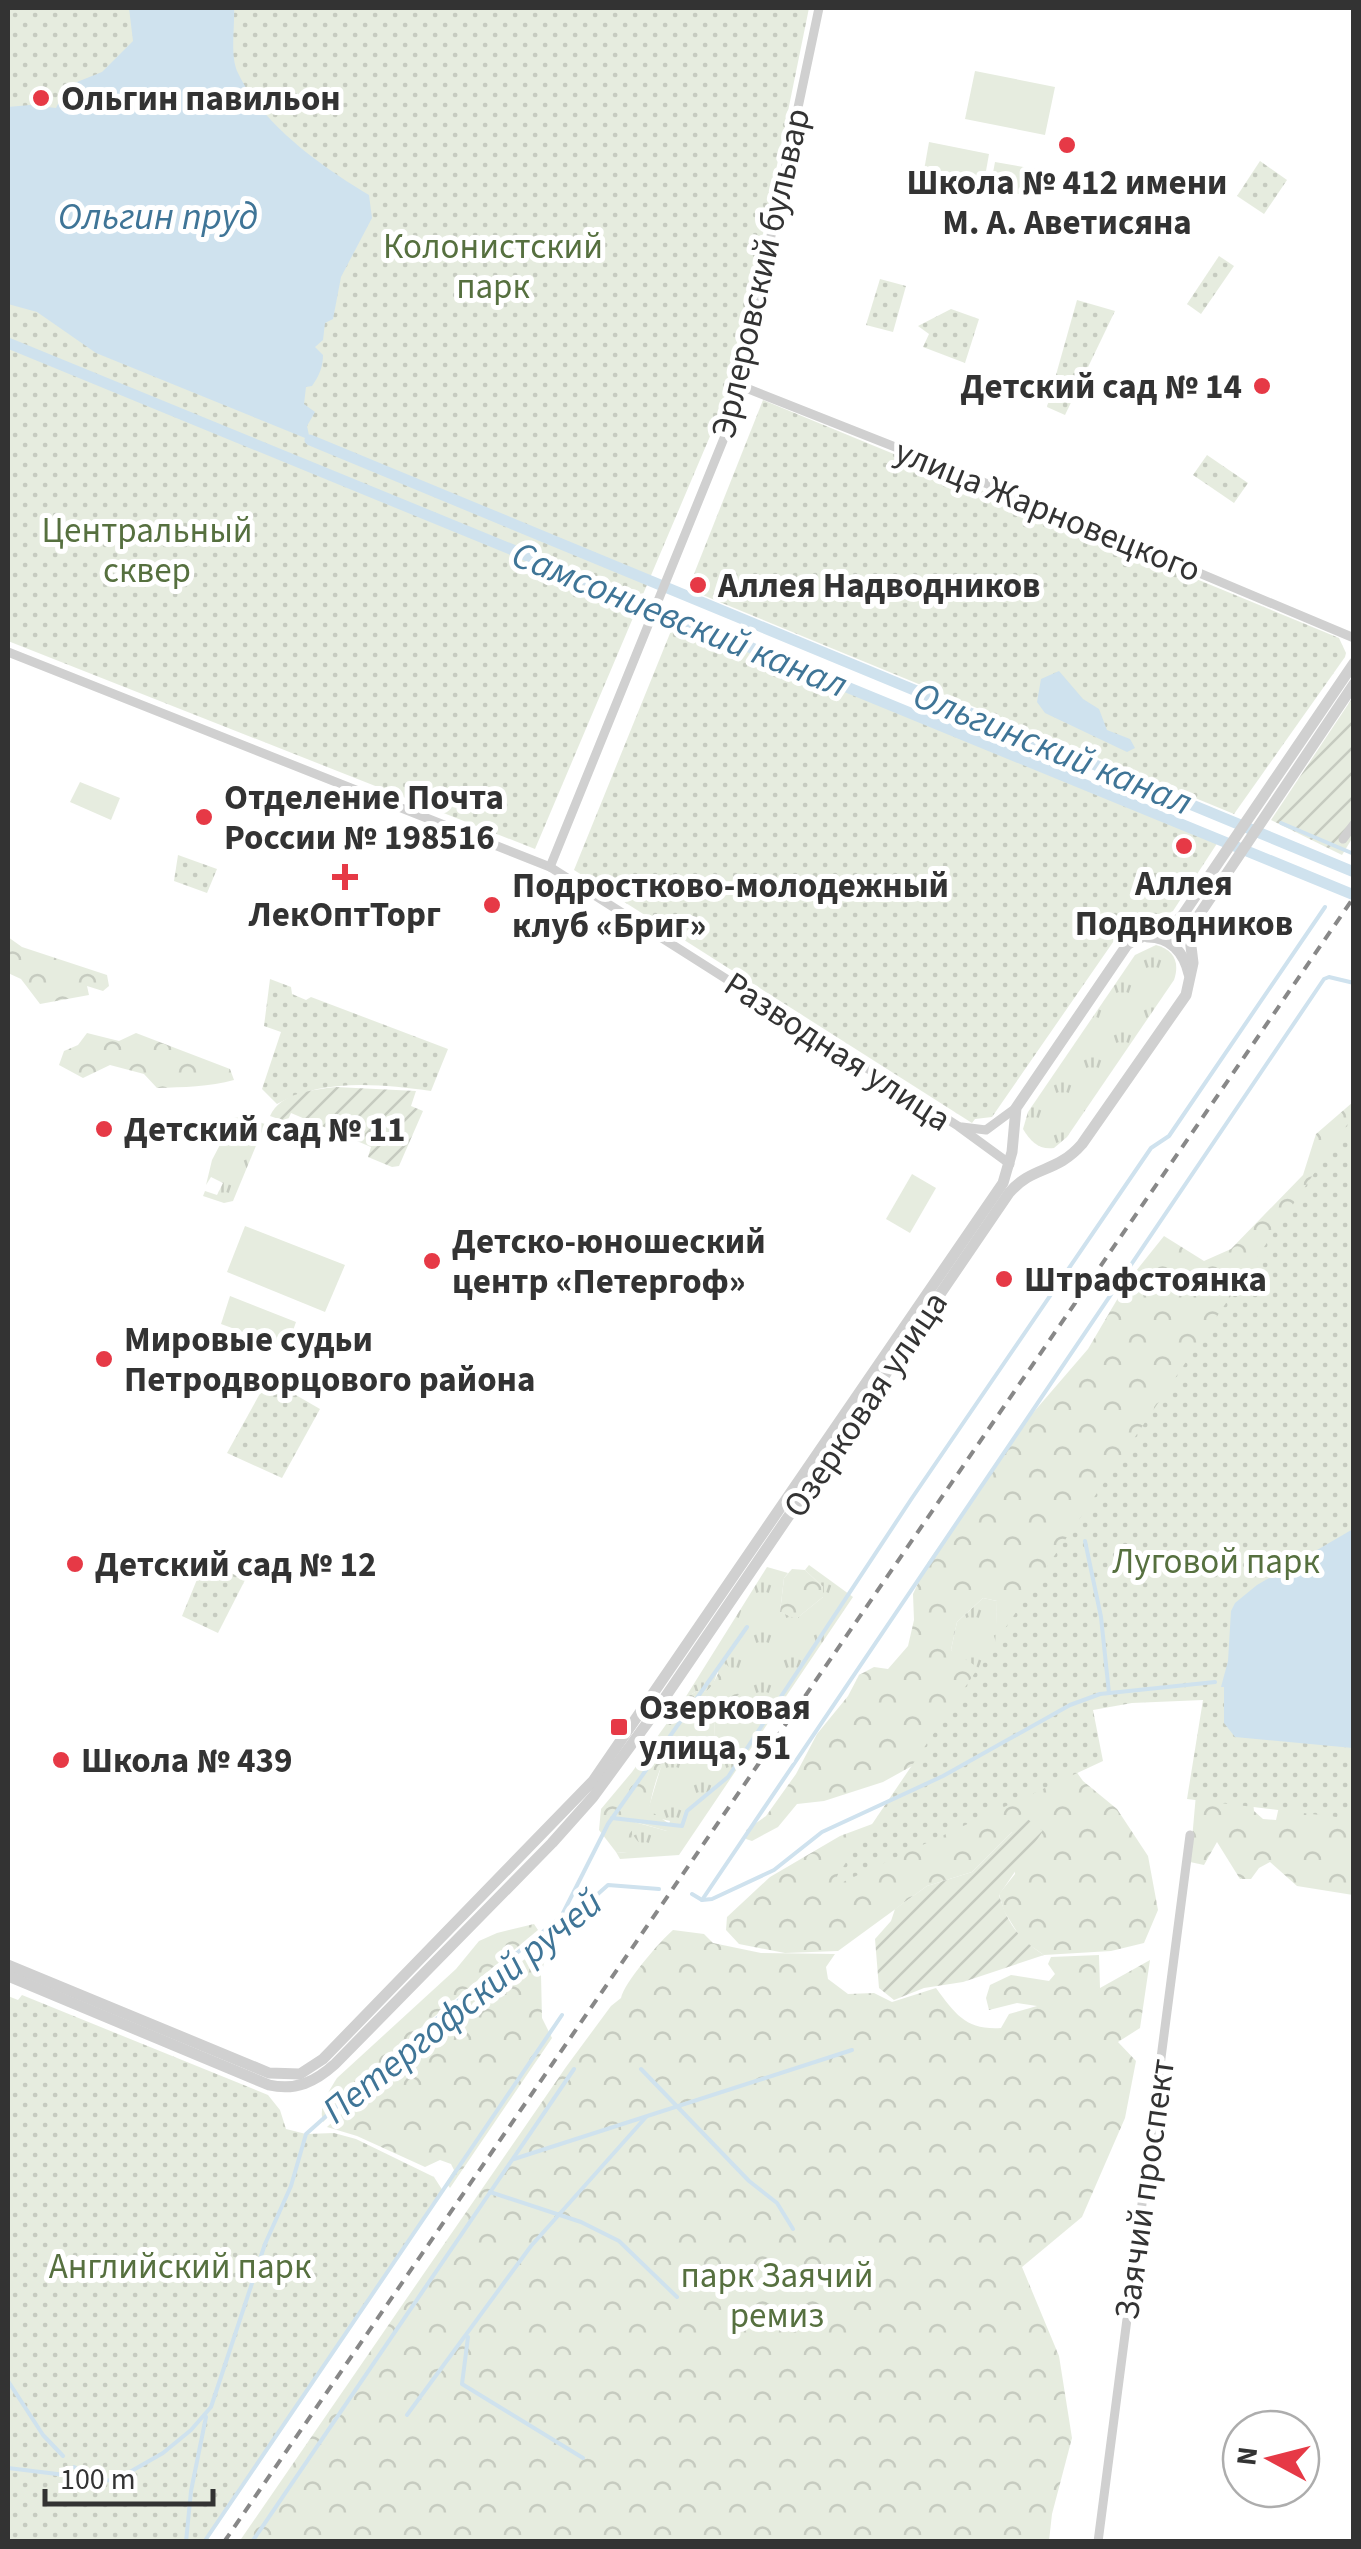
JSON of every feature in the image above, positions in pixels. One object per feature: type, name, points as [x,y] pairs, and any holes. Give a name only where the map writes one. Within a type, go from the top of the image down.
[{"type":"street","name":"Эрлеровский бульвар","points":[[550,866],[719,456],[741,386],[818,8]]},
{"type":"street","name":"улица Жарновецкого","points":[[741,386],[971,477],[1354,638]]},
{"type":"street","name":"Разводная улица","points":[[8,652],[550,866],[958,1126],[1010,1164]]},
{"type":"street","name":"Озерковая улица","points":[[1258,816],[1354,663]]},
{"type":"street","name":"Озерковая улица","points":[[301,2080],[593,1781],[1002,1183],[1010,1164],[1016,1108],[1127,945],[1178,920],[1226,862],[1354,684]]},
{"type":"street","points":[[1343,839],[1354,824]]},
{"type":"street","name":"Озерковая улица","points":[[301,2080],[325,2073],[346,2053],[593,1798],[1009,1193],[1026,1175],[1062,1164],[1082,1144],[1180,1005],[1194,962],[1191,932],[1226,862]]},
{"type":"street","points":[[1138,938],[1154,936],[1175,946],[1188,968],[1190,983]]},
{"type":"street","points":[[958,1126],[986,1130],[1016,1108]]},
{"type":"street","points":[[1010,1164],[1026,1175]]},
{"type":"street","name":"Заячий проспект","points":[[1098,2542],[1190,1836]]},
{"type":"street","points":[[8,1965],[269,2073],[301,2080]]},
{"type":"street","points":[[8,1976],[269,2085],[285,2089],[301,2080]]},
{"type":"green space","name":"Колонистский парк","points":[[8,8],[809,8],[729,401],[719,415],[535,849],[8,641]]},
{"type":"green space","points":[[975,71],[1055,87],[1045,135],[965,119]]},
{"type":"green space","points":[[929,142],[989,154],[983,188],[923,176]]},
{"type":"green space","points":[[1260,161],[1287,180],[1264,214],[1237,196]]},
{"type":"green space","points":[[995,162],[1041,170],[1036,197],[990,189]]},
{"type":"green space","points":[[1219,256],[1234,266],[1201,314],[1187,304]]},
{"type":"green space","points":[[880,279],[906,286],[893,332],[866,325]]},
{"type":"green space","points":[[1077,300],[1115,311],[1065,415],[1047,407]]},
{"type":"green space","points":[[951,309],[979,319],[965,363],[923,347],[929,334],[918,326]]},
{"type":"green space","points":[[763,400],[1339,638],[1345,657],[1234,814],[688,589]]},
{"type":"green space","points":[[1207,455],[1248,483],[1234,503],[1193,475]]},
{"type":"green space","points":[[675,621],[1218,842],[1173,911],[1140,913],[1129,919],[992,1117],[972,1123],[574,870]]},
{"type":"green space","points":[[1353,697],[1353,837],[1342,855],[1271,820]]},
{"type":"green space","points":[[80,782],[120,798],[111,820],[70,802]]},
{"type":"green space","points":[[178,855],[217,869],[207,893],[174,881]]},
{"type":"green space","points":[[8,937],[22,947],[107,975],[109,986],[103,991],[87,986],[89,995],[40,1004],[21,979],[8,973]]},
{"type":"green space","points":[[1156,945],[1174,958],[1174,980],[1067,1137],[1054,1148],[1036,1144],[1023,1129],[1028,1112],[1135,955]]},
{"type":"green space","points":[[270,979],[291,987],[292,994],[306,1000],[311,997],[448,1049],[431,1091],[352,1085],[313,1090],[277,1104],[262,1089],[281,1032],[264,1026]]},
{"type":"green space","points":[[87,1033],[119,1041],[136,1033],[230,1069],[234,1080],[157,1088],[144,1074],[110,1065],[83,1078],[59,1065],[64,1051],[78,1045]]},
{"type":"green space","points":[[336,1087],[416,1091],[411,1106],[423,1111],[399,1166],[368,1157],[371,1147],[291,1113],[287,1122],[270,1116],[290,1097]]},
{"type":"green space","points":[[1353,1102],[1353,1507],[995,1648],[997,1601],[983,1598],[957,1622],[951,1650],[985,1672],[997,1719],[883,1782],[824,1801],[797,1804],[778,1827],[752,1841],[746,1839],[746,1830],[766,1816],[859,1675],[874,1667],[888,1669],[908,1646],[914,1620],[913,1594],[928,1562],[1032,1414],[1088,1349],[1128,1281],[1164,1236],[1204,1261],[1231,1249],[1303,1175],[1316,1134]]},
{"type":"green space","name":"Луговой парк","points":[[1353,1116],[1353,1819],[1187,1799],[1203,1700],[1132,1703],[1093,1710],[1103,1761],[828,1889]]},
{"type":"green space","points":[[234,1118],[265,1124],[233,1201],[224,1203],[203,1196],[205,1191],[217,1195],[223,1183],[211,1177],[206,1185],[212,1160]]},
{"type":"green space","points":[[912,1174],[936,1188],[910,1233],[886,1219]]},
{"type":"green space","points":[[245,1226],[345,1265],[325,1312],[227,1272]]},
{"type":"green space","points":[[230,1296],[296,1322],[287,1348],[221,1324]]},
{"type":"green space","points":[[268,1379],[320,1409],[282,1478],[227,1453]]},
{"type":"green space","points":[[205,1560],[245,1580],[218,1633],[182,1616]]},
{"type":"green space","points":[[809,1565],[853,1597],[679,1855],[620,1859],[616,1852],[627,1853],[631,1821],[667,1831],[670,1821],[657,1818],[648,1810],[663,1760],[672,1747],[702,1756],[713,1753],[718,1670],[706,1692],[697,1691],[685,1698],[767,1567],[788,1573],[780,1612],[797,1618],[823,1597],[823,1587],[805,1570]]},
{"type":"green space","points":[[792,1569],[805,1570],[823,1587],[823,1597],[796,1619],[780,1612],[784,1578]]},
{"type":"green space","points":[[983,1598],[997,1601],[996,1648],[1018,1713],[951,1650],[957,1622]]},
{"type":"green space","points":[[726,1664],[740,1678],[739,1694],[715,1720],[713,1754],[702,1756],[672,1747],[655,1785],[649,1810],[677,1829],[667,1831],[632,1821],[632,1834],[640,1844],[627,1853],[616,1852],[599,1830],[601,1809],[685,1698],[697,1691],[706,1692]]},
{"type":"green space","points":[[1063,1753],[1083,1781],[1117,1809],[1148,1856],[1158,1910],[1144,1943],[1111,1951],[1044,1955],[1022,1940],[1004,1911],[999,1894],[1015,1874],[1012,1832],[972,1872],[927,1886],[838,1951],[785,1953],[739,1944],[726,1930],[727,1917],[770,1877],[840,1836]]},
{"type":"green space","points":[[1353,1759],[1353,1895],[1297,1886],[1270,1862],[1251,1879],[1240,1879],[1217,1842],[1204,1865],[1190,1862],[1197,1783],[1252,1791],[1254,1811],[1263,1819],[1276,1820],[1280,1802]]},
{"type":"green space","points":[[1021,1814],[1043,1831],[999,1895],[1015,1930],[1044,1955],[894,2000],[879,1988],[875,1939],[891,1921],[895,1909],[927,1886],[972,1872],[1012,1832]]},
{"type":"green space","points":[[534,1924],[538,1930],[423,2026],[323,2122],[323,2105],[337,2078],[456,1969],[479,1941]]},
{"type":"green space","name":"парк Заячий ремиз","points":[[673,1930],[704,1934],[713,1943],[761,1953],[835,1954],[826,1967],[828,1979],[848,1994],[874,1993],[892,2002],[936,1988],[963,2019],[989,2028],[1001,2028],[1009,2014],[1037,2006],[1017,2003],[989,2010],[986,1998],[990,1985],[1011,1975],[1049,1981],[1055,1974],[1048,1964],[1051,1957],[1099,1955],[1100,1988],[1150,1960],[1140,2028],[1118,2042],[1136,2061],[1125,2118],[1082,2217],[1022,2267],[1059,2356],[1072,2438],[1049,2541],[239,2542],[566,2067],[621,1998],[643,1962]]},
{"type":"green space","points":[[549,1943],[541,1975],[542,2018],[552,2038],[450,2188],[446,2183],[454,2170],[451,2164],[440,2160],[425,2167],[357,2136],[327,2127],[473,1994]]},
{"type":"green space","name":"Английский парк","points":[[22,1995],[268,2095],[280,2110],[286,2129],[356,2139],[434,2177],[443,2191],[204,2541],[8,2541],[8,1996],[18,2000]]},
{"type":"water","name":"Ольгин пруд","points":[[129,8],[234,8],[235,64],[261,109],[294,142],[369,195],[372,218],[341,277],[333,319],[325,323],[323,340],[315,347],[323,359],[312,386],[306,387],[304,404],[315,412],[307,426],[310,440],[96,353],[37,312],[8,304],[8,107],[56,108],[67,86],[102,72],[133,41]]},
{"type":"water","points":[[1059,671],[1083,699],[1099,709],[1107,730],[1130,739],[1135,748],[1127,752],[1045,713],[1037,702],[1041,679]]},
{"type":"water","points":[[1353,1529],[1353,1748],[1235,1737],[1224,1723],[1221,1687],[1235,1603],[1257,1585]]},
{"type":"waterway","name":"Самсониевский канал","points":[[8,343],[1354,895]]},
{"type":"waterway","name":"Ольгинский канал","points":[[310,440],[1354,872]]},
{"type":"waterway","points":[[1281,823],[1354,854]]},
{"type":"waterway","points":[[612,1818],[682,1826],[687,1811],[728,1777],[912,1498],[1151,1148],[1169,1136],[1325,907]]},
{"type":"waterway","points":[[702,1900],[1324,979],[1354,983]]},
{"type":"waterway","points":[[1085,1541],[1101,1617],[1109,1693]]},
{"type":"waterway","points":[[563,1913],[608,1824],[747,1627]]},
{"type":"waterway","name":"Петергофский ручей","points":[[692,1894],[702,1900],[712,1899],[774,1870],[822,1832],[943,1776],[1070,1705],[1100,1694],[1215,1682]]},
{"type":"waterway","name":"Петергофский ручей","points":[[8,2468],[114,2481],[163,2453],[191,2430],[211,2407],[306,2134],[424,2029],[562,1916],[581,1909],[608,1885],[659,1889]]},
{"type":"waterway","points":[[204,2542],[562,2015]]},
{"type":"waterway","points":[[514,2159],[852,2050]]},
{"type":"waterway","points":[[252,2542],[574,2069]]},
{"type":"waterway","points":[[641,2069],[749,2181],[777,2203],[793,2229]]},
{"type":"waterway","points":[[407,2415],[531,2246],[646,2117]]},
{"type":"waterway","points":[[490,2192],[581,2222],[619,2241],[677,2297]]},
{"type":"waterway","points":[[468,2337],[462,2384],[583,2458]]},
{"type":"waterway","points":[[8,2381],[43,2435],[63,2456]]},
{"type":"waterway","points":[[186,2542],[191,2491],[206,2417]]},
{"type":"waterway","points":[[74,2467],[87,2475]]},
{"type":"railway","points":[[224,2542],[1354,897]]},
{"type":"place","name":"Ольгин павильон","points":[[41,98]]},
{"type":"place","name":"Школа № 412 имени М. А. Аветисяна","points":[[1067,145]]},
{"type":"place","name":"Детский сад № 14","points":[[1262,386]]},
{"type":"place","name":"Аллея Надводников","points":[[698,585]]},
{"type":"place","name":"Отделение Почта России № 198516","points":[[204,817]]},
{"type":"place","name":"Аллея Подводников","points":[[1184,846]]},
{"type":"place","name":"ЛекОптТорг","points":[[345,877]]},
{"type":"place","name":"Подростково-молодежный клуб «Бриг»","points":[[492,905]]},
{"type":"place","name":"Детский сад № 11","points":[[104,1129]]},
{"type":"place","name":"Детско-юношеский центр «Петергоф»","points":[[432,1261]]},
{"type":"place","name":"Штрафстоянка","points":[[1004,1279]]},
{"type":"place","name":"Мировые судьи Петродворцового района","points":[[104,1359]]},
{"type":"place","name":"Детский сад № 12","points":[[75,1564]]},
{"type":"place","name":"Озерковая улица, 51","points":[[619,1727]]},
{"type":"place","name":"Школа № 439","points":[[61,1760]]},
{"type":"park label","name":"Центральный сквер","points":[[147,550]]}]
